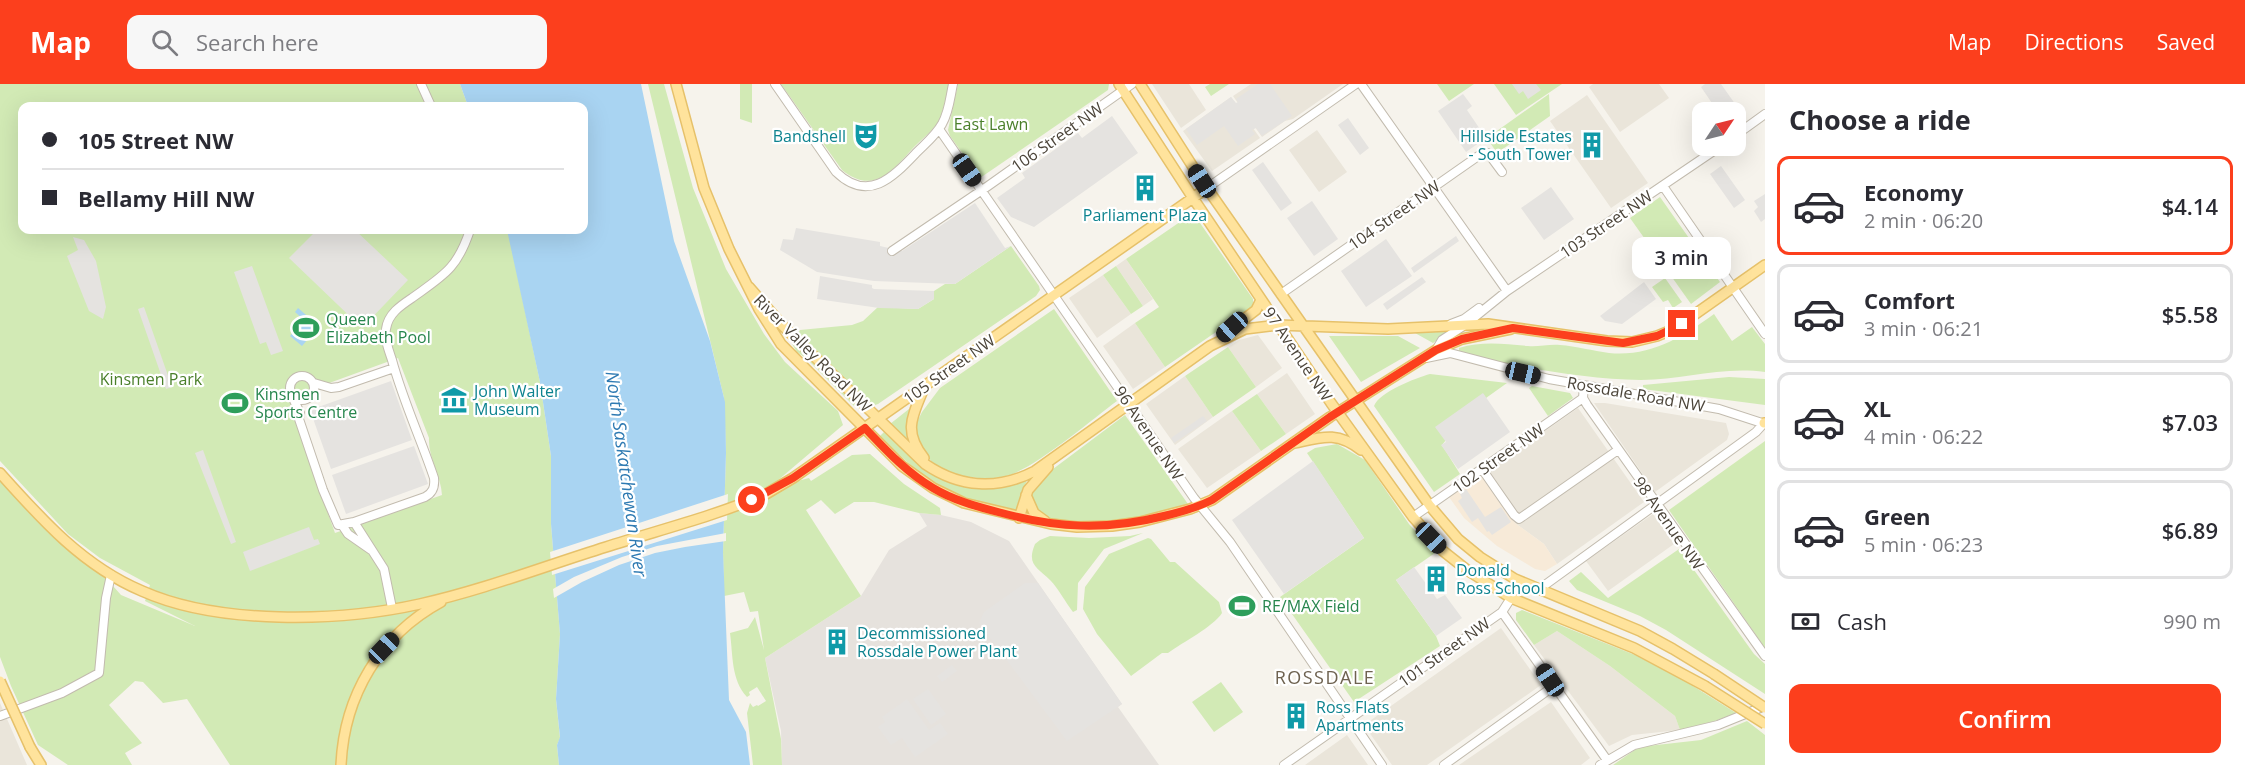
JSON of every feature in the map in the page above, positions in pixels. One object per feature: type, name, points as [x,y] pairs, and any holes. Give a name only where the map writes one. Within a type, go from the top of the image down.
[{"type":"main road","name":"River Valley Road NW","points":[[676,84],[704,188],[729,249],[759,309],[781,344],[865,428]]},
{"type":"main road","name":"97 Avenue NW","points":[[1140,84],[1207,188],[1355,401],[1430,506],[1458,538],[1480,557],[1515,579],[1640,632],[1673,649],[1765,707]]},
{"type":"main road","name":"97 Avenue NW","points":[[1121,87],[1261,300],[1367,454],[1413,517],[1443,550],[1488,585],[1511,598],[1634,648],[1705,686],[1765,724]]},
{"type":"main road","name":"105 Street NW","points":[[454,595],[766,494],[793,478],[1207,188]]},
{"type":"main road","points":[[1210,346],[1245,329],[1302,324],[1388,329],[1488,324],[1623,343],[1640,341],[1674,329],[1765,265]]},
{"type":"main road","name":"River Valley Road NW","points":[[749,287],[783,326],[878,419]]},
{"type":"main road","points":[[878,419],[933,470],[966,483],[996,483],[1029,474],[1055,458],[1210,346],[1256,310],[1261,300]]},
{"type":"main road","points":[[1421,359],[1462,339],[1513,328]]},
{"type":"main road","name":"Rossdale Road NW","points":[[865,428],[902,466],[933,488],[964,503],[1051,524],[1077,527],[1112,526],[1140,522],[1201,506],[1338,412],[1421,359]]},
{"type":"main road","points":[[925,386],[913,412],[911,428],[916,446],[933,470]]},
{"type":"main road","points":[[1290,445],[1324,437],[1335,437],[1352,442],[1367,454]]},
{"type":"main road","points":[[1019,518],[1026,495],[1055,458]]},
{"type":"main road","points":[[0,473],[64,542],[111,575],[143,592],[178,604],[230,614],[297,616],[357,613],[420,604],[454,595]]},
{"type":"main road","points":[[1026,495],[1034,513],[1051,524]]},
{"type":"main road","points":[[340,765],[347,722],[367,670],[384,648],[412,621],[454,595]]},
{"type":"main road","points":[[0,681],[30,747],[41,765]]},
{"type":"street","points":[[421,84],[429,102]]},
{"type":"street","points":[[775,84],[837,172],[846,180],[857,185],[876,185],[892,177],[939,129],[947,113],[953,84]]},
{"type":"street","name":"106 Street NW","points":[[892,251],[981,190],[1121,87],[1132,84]]},
{"type":"street","name":"105 Street NW","points":[[1207,188],[1356,84]]},
{"type":"street","points":[[1361,84],[1507,291]]},
{"type":"street","points":[[1746,128],[1765,114]]},
{"type":"street","name":"96 Avenue NW","points":[[939,129],[1194,498],[1230,542],[1382,765]]},
{"type":"street","name":"104 Street NW","points":[[1281,294],[1484,152],[1488,153],[1502,172]]},
{"type":"street","name":"103 Street NW","points":[[1436,350],[1442,340],[1465,325],[1491,302],[1706,156]]},
{"type":"street","points":[[1663,186],[1765,334]]},
{"type":"street","points":[[394,368],[339,387],[331,388],[314,384],[305,376],[297,377],[290,386],[333,518],[338,525],[354,522],[425,497],[432,492],[435,486],[394,368],[385,331],[392,315],[400,306],[442,277],[453,265],[461,255],[469,234]]},
{"type":"street","name":"103 Street NW","points":[[1447,326],[1464,319],[1491,302]]},
{"type":"street","name":"Rossdale Road NW","points":[[1421,359],[1450,353],[1530,375],[1719,409],[1765,423]]},
{"type":"street","points":[[300,413],[314,392],[314,384]]},
{"type":"street","points":[[1583,398],[1584,385]]},
{"type":"street","points":[[291,394],[297,400],[308,399]]},
{"type":"street","name":"98 Avenue NW","points":[[1583,398],[1656,505],[1765,656]]},
{"type":"street","name":"102 Street NW","points":[[1413,517],[1583,398]]},
{"type":"street","points":[[1538,590],[1756,432],[1765,423]]},
{"type":"street","points":[[1482,469],[1519,519],[1618,450]]},
{"type":"street","points":[[354,522],[384,569],[392,608]]},
{"type":"street","points":[[342,525],[353,538],[375,552]]},
{"type":"street","points":[[0,716],[62,693],[99,673],[106,598],[111,575]]},
{"type":"street","name":"101 Street NW","points":[[1284,765],[1502,612],[1511,598]]},
{"type":"street","points":[[1502,612],[1607,760]]},
{"type":"street","points":[[1443,765],[1554,686]]},
{"type":"street","points":[[1600,765],[1634,745],[1718,725],[1765,707]]},
{"type":"shaded area","points":[[1152,84],[1189,84],[1206,110],[1181,128]]},
{"type":"shaded area","points":[[1251,84],[1343,84],[1293,119],[1285,121],[1262,137],[1233,96]]},
{"type":"shaded area","points":[[1258,84],[1270,84],[1292,116],[1262,136],[1256,128],[1252,130],[1255,134],[1238,146],[1224,126],[1197,145],[1186,129],[1231,97],[1236,103],[1238,102],[1236,99]]},
{"type":"shaded area","points":[[1512,84],[1536,84],[1541,90],[1528,99],[1523,91],[1519,94]]},
{"type":"shaded area","points":[[1593,84],[1659,84],[1669,98],[1620,132],[1589,87]]},
{"type":"shaded area","points":[[1705,84],[1721,84],[1734,102],[1711,102],[1701,87]]},
{"type":"shaded area","points":[[1463,94],[1472,106],[1467,110],[1486,138],[1466,152],[1438,111]]},
{"type":"shaded area","name":"Hillside Estates - South Tower","points":[[1587,95],[1648,183],[1611,208],[1550,121]]},
{"type":"shaded area","points":[[1231,97],[1260,138],[1212,171],[1183,131]]},
{"type":"shaded area","points":[[1112,116],[1138,153],[1034,227],[1011,217],[997,198],[1025,178],[1022,173],[1078,133],[1082,138]]},
{"type":"shaded area","points":[[1348,118],[1369,148],[1360,155],[1338,125]]},
{"type":"shaded area","points":[[1317,130],[1347,172],[1319,192],[1289,150]]},
{"type":"shaded area","points":[[1263,162],[1292,203],[1281,211],[1252,170]]},
{"type":"shaded area","points":[[1721,166],[1745,200],[1734,208],[1710,174]]},
{"type":"shaded area","points":[[1551,187],[1574,219],[1544,240],[1521,208]]},
{"type":"shaded area","points":[[1765,194],[1765,219],[1761,222],[1754,211],[1758,207],[1754,201]]},
{"type":"shaded area","points":[[1312,201],[1338,239],[1314,256],[1287,218]]},
{"type":"shaded area","points":[[975,203],[1005,248],[1011,246],[955,284],[874,281],[817,272],[780,250],[783,239],[793,240],[796,228],[880,242],[880,246],[902,251]]},
{"type":"shaded area","points":[[313,234],[359,234],[408,280],[362,328],[289,258]]},
{"type":"shaded area","points":[[1456,236],[1459,241],[1414,273],[1411,268]]},
{"type":"shaded area","points":[[73,237],[84,240],[96,261],[106,307],[103,319],[89,311],[67,256],[78,250]]},
{"type":"shaded area","points":[[1386,239],[1412,276],[1366,307],[1341,271]]},
{"type":"shaded area","points":[[1126,259],[1153,299],[1143,306],[1116,266]]},
{"type":"shaded area","points":[[252,266],[283,351],[271,355],[266,342],[260,344],[234,272]]},
{"type":"shaded area","points":[[1103,275],[1131,314],[1097,338],[1069,298]]},
{"type":"shaded area","points":[[820,276],[872,285],[874,289],[934,291],[934,299],[918,309],[879,308],[817,299]]},
{"type":"shaded area","points":[[1422,277],[1426,282],[1387,310],[1383,304]]},
{"type":"shaded area","points":[[1644,282],[1656,299],[1622,324],[1605,321],[1600,316]]},
{"type":"shaded area","points":[[144,307],[172,387],[166,389],[138,309]]},
{"type":"shaded area","points":[[1135,323],[1165,367],[1133,389],[1103,346]]},
{"type":"shaded area","points":[[1258,335],[1282,368],[1256,387],[1228,347],[1239,340]]},
{"type":"shaded area","points":[[1287,373],[1315,414],[1286,434],[1257,394]]},
{"type":"shaded area","points":[[1185,376],[1213,417],[1175,445],[1146,404]]},
{"type":"shaded area","points":[[391,381],[412,440],[331,469],[310,410]]},
{"type":"shaded area","points":[[1483,393],[1510,432],[1458,469],[1441,445],[1446,442],[1435,427]]},
{"type":"shaded area","points":[[1594,403],[1726,423],[1729,434],[1727,440],[1655,492]]},
{"type":"shaded area","points":[[1578,408],[1644,502],[1557,564],[1544,544],[1515,523],[1481,476]]},
{"type":"shaded area","points":[[1232,411],[1261,451],[1207,488],[1178,449]]},
{"type":"shaded area","points":[[1203,416],[1207,421],[1174,443],[1171,438]]},
{"type":"shaded area","points":[[414,446],[428,484],[346,514],[332,475]]},
{"type":"shaded area","points":[[203,450],[236,542],[231,544],[195,453]]},
{"type":"shaded area","points":[[1313,461],[1364,538],[1284,594],[1232,520]]},
{"type":"shaded area","points":[[1481,476],[1515,523],[1544,544],[1557,564],[1545,571],[1535,569],[1497,546],[1464,518],[1449,497]]},
{"type":"shaded area","points":[[1466,489],[1485,517],[1501,507],[1511,522],[1492,535],[1489,531],[1487,532],[1478,518],[1472,522],[1458,501],[1462,498],[1460,494]]},
{"type":"shaded area","points":[[919,513],[971,522],[1009,541],[1122,704],[1118,707],[1159,765],[782,765],[781,731],[765,658],[861,596],[889,550],[927,526]]},
{"type":"shaded area","points":[[1653,514],[1674,544],[1608,591],[1586,561]]},
{"type":"shaded area","points":[[309,527],[314,540],[318,539],[320,544],[250,571],[243,552]]},
{"type":"shaded area","points":[[1414,567],[1437,599],[1445,595],[1462,618],[1436,636],[1396,580]]},
{"type":"shaded area","points":[[1025,583],[1038,583],[1122,704],[1067,741],[979,623],[984,612]]},
{"type":"shaded area","points":[[1501,628],[1541,685],[1427,765],[1392,765],[1364,725]]},
{"type":"shaded area","points":[[1557,631],[1610,666],[1675,716],[1680,730],[1632,735],[1609,746],[1534,645]]},
{"type":"shaded area","points":[[952,665],[957,671],[942,682],[937,676]]},
{"type":"shaded area","points":[[928,689],[946,714],[931,725],[913,699]]},
{"type":"shaded area","points":[[907,699],[929,730],[940,723],[948,734],[915,757],[902,738],[891,745],[878,727],[885,722],[882,717]]},
{"type":"shaded area","points":[[1551,702],[1590,758],[1581,765],[1459,765]]},
{"type":"shaded area","points":[[0,703],[7,719],[27,765],[0,765]]},
{"type":"shaded area","points":[[1347,735],[1368,765],[1305,765]]},
{"type":"green space","name":"Kinsmen Park","points":[[0,84],[460,84],[467,102],[18,102],[18,234],[509,234],[540,382],[551,456],[551,524],[560,634],[556,699],[560,738],[557,745],[559,765],[230,765],[187,699],[163,703],[143,682],[135,681],[109,705],[142,743],[125,753],[132,765],[68,765],[38,745],[0,657],[0,476],[71,550],[105,577],[121,595],[195,626],[145,601],[150,585],[100,558],[68,534],[0,461]],"holes":[[[398,358],[429,438],[442,495],[335,533],[295,421],[299,402],[310,390]]]},
{"type":"green space","points":[[648,84],[664,84],[693,188],[726,269],[764,334],[785,362],[838,411],[843,425],[777,481],[794,482],[809,478],[811,481],[852,455],[870,454],[904,484],[940,508],[941,515],[919,513],[874,502],[854,502],[835,514],[821,500],[806,510],[861,596],[765,658],[781,739],[782,765],[753,765],[747,713],[750,703],[753,707],[766,701],[757,687],[749,692],[750,695],[747,697],[735,675],[730,633],[748,628],[755,617],[764,650],[758,611],[750,612],[744,592],[724,596],[726,453],[724,398]]},
{"type":"green space","points":[[740,84],[752,84],[752,123],[740,119]]},
{"type":"green space","points":[[781,84],[949,84],[939,120],[934,127],[890,171],[882,177],[864,181],[842,170]]},
{"type":"green space","name":"East Lawn","points":[[958,84],[1109,84],[1108,90],[980,178],[948,130]]},
{"type":"green space","points":[[1210,84],[1229,84],[1211,96],[1205,87]]},
{"type":"green space","points":[[1437,84],[1474,84],[1449,101]]},
{"type":"green space","points":[[1494,84],[1562,84],[1516,115]]},
{"type":"green space","points":[[1549,94],[1550,116],[1497,153],[1487,138]]},
{"type":"green space","points":[[1660,197],[1720,282],[1691,304],[1630,218]]},
{"type":"green space","points":[[1193,213],[1253,299],[1253,303],[1251,308],[1165,367],[1135,323],[1159,307],[1126,259]]},
{"type":"green space","points":[[1011,246],[1039,286],[1040,290],[1036,296],[878,404],[872,406],[798,333],[800,330],[852,325],[863,321],[878,307],[918,309],[934,299],[934,291],[945,284],[955,284]]},
{"type":"green space","points":[[1116,266],[1143,306],[1131,314],[1103,275]]},
{"type":"green space","points":[[1665,278],[1682,302],[1673,308],[1668,300],[1663,302],[1652,287]]},
{"type":"green space","points":[[1054,309],[1117,401],[1045,456],[1015,473],[997,478],[978,478],[953,473],[937,466],[927,456],[917,435],[915,426],[922,412],[940,388]]},
{"type":"green space","points":[[1714,314],[1732,341],[1752,327],[1765,344],[1765,372],[1733,371],[1657,379],[1619,379],[1529,368],[1462,356],[1459,353],[1459,348],[1476,344],[1560,345],[1609,353],[1639,352],[1678,338]]},
{"type":"green space","points":[[1449,331],[1433,343],[1415,333]]},
{"type":"green space","points":[[1329,336],[1398,336],[1420,348],[1361,382]]},
{"type":"green space","points":[[793,340],[853,400],[856,404],[854,406],[797,352],[792,344]]},
{"type":"green space","points":[[1228,347],[1256,387],[1213,417],[1185,376]]},
{"type":"green space","points":[[1430,374],[1507,383],[1486,398],[1483,394],[1442,445],[1460,474],[1434,492],[1374,406],[1390,391]]},
{"type":"green space","points":[[1729,377],[1765,379],[1765,405],[1643,389],[1643,385]]},
{"type":"green space","points":[[1532,386],[1570,393],[1573,398],[1548,416],[1529,388]]},
{"type":"green space","points":[[1257,394],[1286,434],[1261,451],[1232,411]]},
{"type":"green space","points":[[909,409],[908,438],[906,439],[890,424]]},
{"type":"green space","points":[[1125,415],[1188,504],[1110,523],[1076,523],[1049,518],[1039,513],[1031,499],[1031,493],[1041,478]]},
{"type":"green space","points":[[884,432],[917,462],[948,482],[982,489],[1027,480],[1016,510],[1003,509],[973,500],[929,479],[892,449],[880,436]]},
{"type":"green space","points":[[1765,441],[1765,648],[1669,510]]},
{"type":"green space","points":[[1337,444],[1365,460],[1409,524],[1435,553],[1396,580],[1436,636],[1440,646],[1354,702],[1280,597],[1364,538],[1307,453],[1315,448]]},
{"type":"green space","points":[[1143,533],[1104,549],[1078,583],[1077,610],[1073,612],[1053,584],[1035,565],[1032,557],[1035,544],[1050,536],[1089,538]]},
{"type":"green space","name":"RE/MAX Field","points":[[1148,538],[1170,562],[1175,562],[1219,602],[1222,613],[1205,629],[1168,653],[1162,653],[1131,676],[1097,634],[1083,609],[1085,587],[1109,554]]},
{"type":"green space","points":[[1679,549],[1754,654],[1765,664],[1765,694],[1666,630],[1640,616],[1577,590],[1569,581],[1581,572],[1608,598]]},
{"type":"green space","points":[[1522,610],[1635,655],[1685,681],[1736,713],[1680,730],[1675,716],[1610,666],[1557,631],[1534,645],[1516,620],[1516,613]]},
{"type":"green space","points":[[1221,682],[1243,712],[1214,732],[1192,702]]},
{"type":"green space","points":[[1747,721],[1765,735],[1765,765],[1613,765],[1639,747],[1701,740]]},
{"type":"water","name":"North Saskatchewan River","points":[[460,84],[641,84],[674,241],[710,341],[725,402],[723,552],[729,700],[746,732],[750,765],[559,765],[557,745],[560,737],[556,699],[560,634],[551,524],[551,456],[540,382],[508,234],[588,234],[588,102],[467,102]]},
{"type":"water","points":[[298,308],[319,326],[302,346],[290,336],[304,320],[295,312]]},
{"type":"pier","points":[[728,494],[727,520],[552,575],[550,552]]},
{"type":"pier","points":[[726,533],[726,541],[655,553],[619,565],[554,598],[553,589],[574,577],[622,557],[657,546]]},
{"type":"place","name":"Bandshell","points":[[866,136]]},
{"type":"place","name":"Hillside Estates - South Tower","points":[[1592,145]]},
{"type":"place","name":"Parliament Plaza","points":[[1145,188]]},
{"type":"place","name":"Queen Elizabeth Pool","points":[[306,328]]},
{"type":"place","name":"John Walter Museum","points":[[454,400]]},
{"type":"place","name":"Kinsmen Sports Centre","points":[[235,403]]},
{"type":"place","name":"Donald Ross School","points":[[1436,579]]},
{"type":"place","name":"RE/MAX Field","points":[[1242,606]]},
{"type":"place","name":"Decommissioned Rossdale Power Plant","points":[[837,642]]},
{"type":"place","name":"Ross Flats Apartments","points":[[1296,716]]},
{"type":"district","name":"ROSSDALE","points":[[1325,678]]},
{"type":"route","points":[[752,500],[793,478],[865,428],[902,466],[933,488],[964,503],[1019,518],[1077,527],[1140,522],[1201,506],[1212,500],[1330,417],[1436,350],[1462,339],[1513,328],[1623,343],[1657,336],[1682,324]]}]
